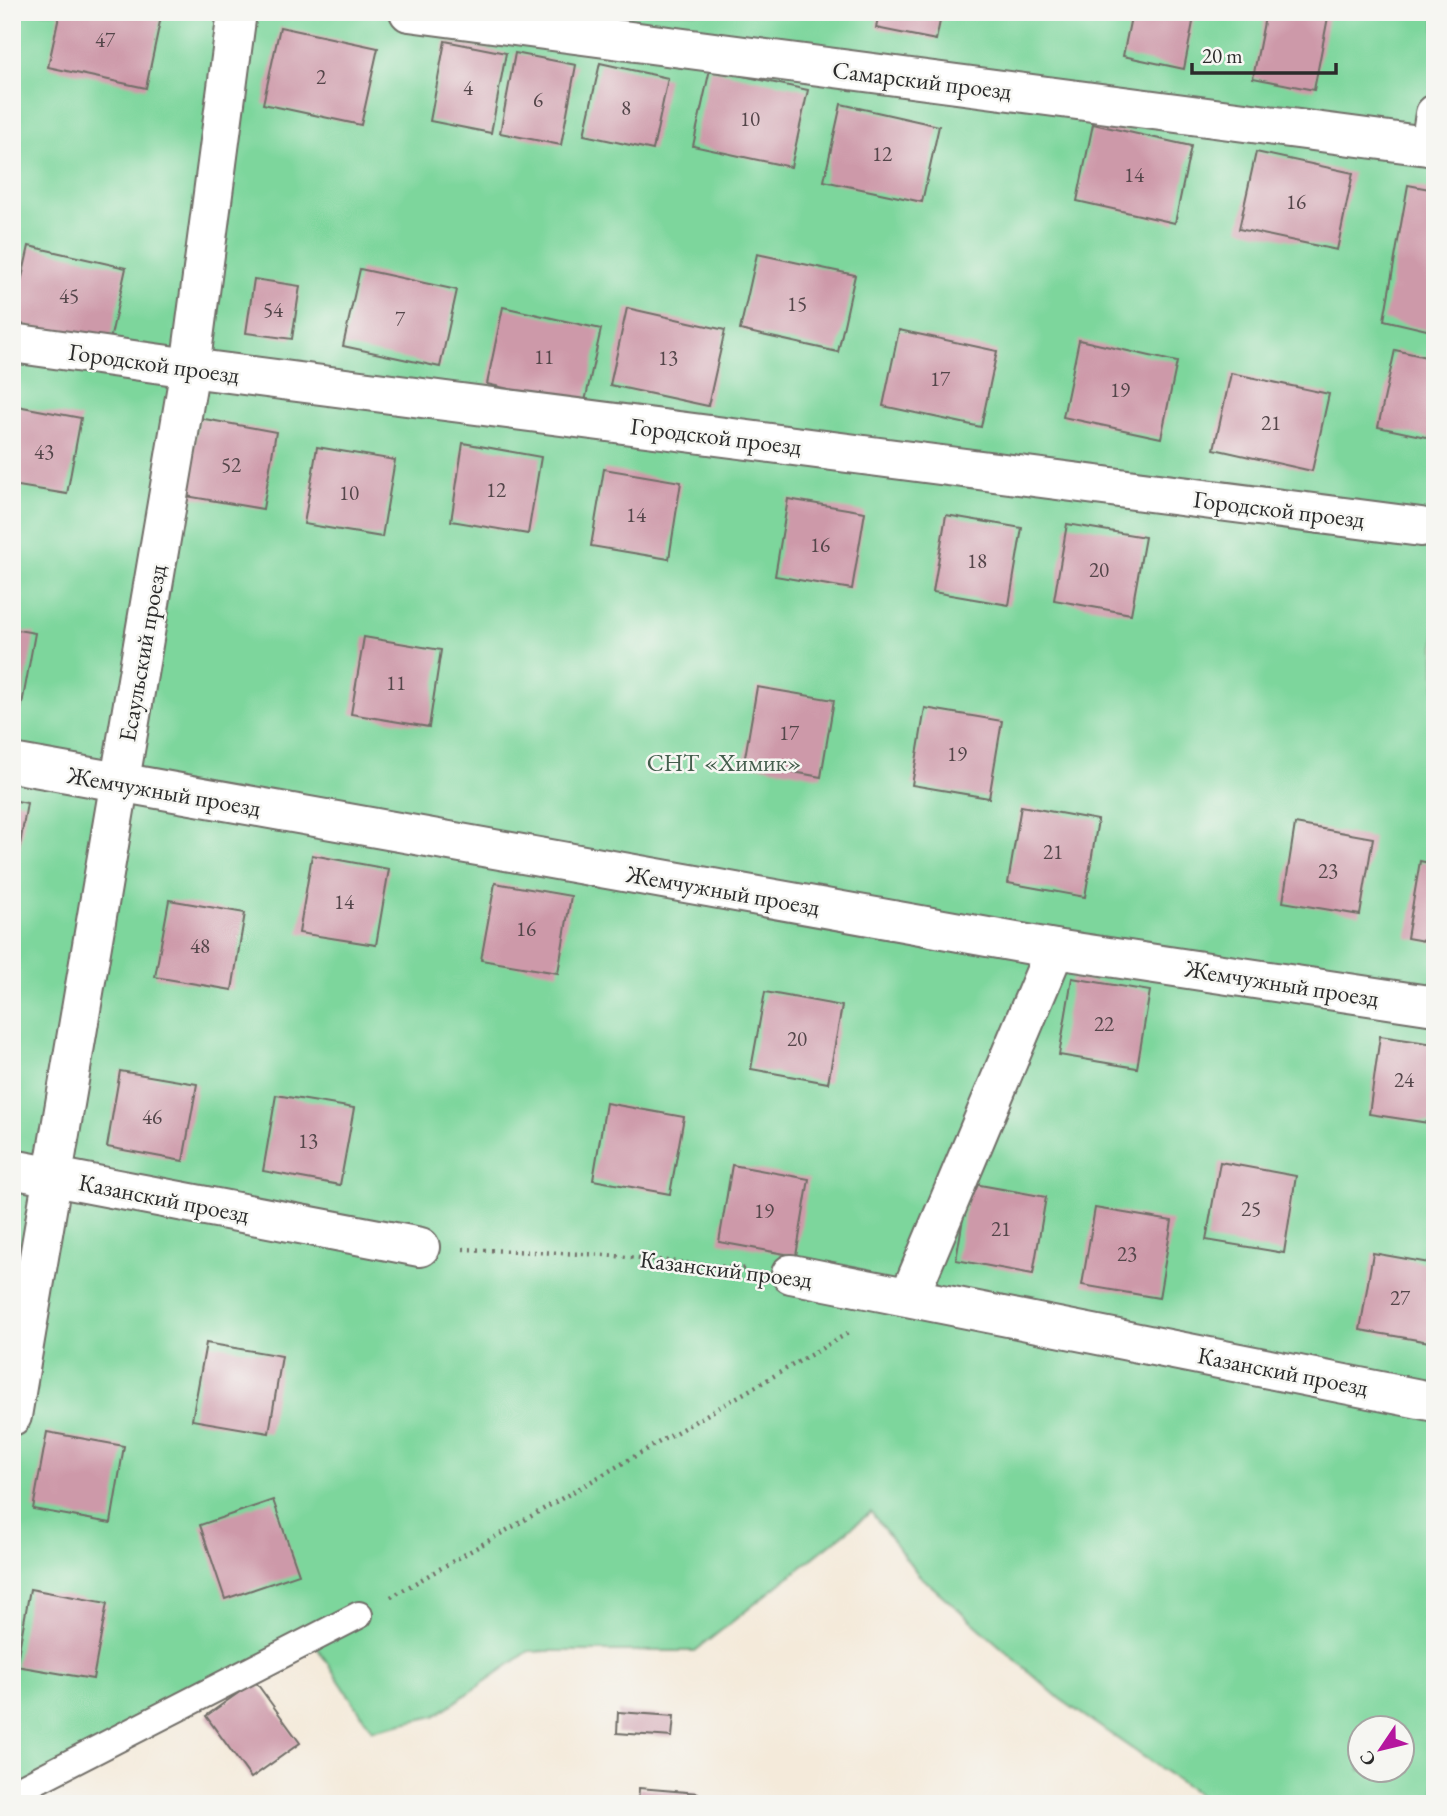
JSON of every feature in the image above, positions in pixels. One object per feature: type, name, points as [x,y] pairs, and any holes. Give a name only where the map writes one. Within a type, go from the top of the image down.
[{"type":"street","name":"Есаульский проезд","points":[[12,1416],[190,368],[237,12]]},
{"type":"street","name":"Самарский проезд","points":[[409,12],[1433,136]]},
{"type":"street","name":"Городской проезд","points":[[12,342],[190,368],[1421,527]]},
{"type":"street","name":"Жемчужный проезд","points":[[12,763],[1055,949],[1435,1006]]},
{"type":"street","points":[[909,1297],[1055,949]]},
{"type":"street","name":"Казанский проезд","points":[[12,1169],[420,1247]]},
{"type":"street","name":"Казанский проезд","points":[[791,1274],[1435,1402]]},
{"type":"lane","points":[[12,1793],[359,1615]]},
{"type":"path","name":"Казанский проезд","points":[[420,1247],[607,1255],[791,1274]]},
{"type":"path","points":[[359,1615],[851,1332]]},
{"type":"green space","name":"СНТ «Химик»","points":[[12,12],[1435,12],[1435,1804],[1212,1804],[1060,1699],[918,1574],[871,1512],[695,1651],[529,1651],[435,1716],[372,1730],[306,1631],[12,1791]]},
{"type":"building","points":[[60,12],[162,12],[146,88],[48,67]]},
{"type":"building","points":[[879,12],[942,12],[936,40],[876,28]]},
{"type":"building","points":[[1132,12],[1195,12],[1184,69],[1123,56]]},
{"type":"building","points":[[1266,12],[1329,12],[1314,90],[1253,78]]},
{"type":"building","points":[[280,27],[378,48],[361,125],[263,104]]},
{"type":"building","points":[[445,41],[506,53],[491,133],[430,121]]},
{"type":"building","points":[[515,53],[576,65],[561,145],[500,133]]},
{"type":"building","points":[[600,63],[668,78],[653,150],[584,135]]},
{"type":"building","points":[[710,69],[808,90],[791,167],[693,146]]},
{"type":"building","points":[[841,104],[939,126],[922,202],[824,181]]},
{"type":"building","points":[[1093,124],[1191,146],[1175,223],[1077,201]]},
{"type":"building","points":[[1256,152],[1353,173],[1337,250],[1239,229]]},
{"type":"building","points":[[1408,185],[1435,190],[1435,332],[1384,320]]},
{"type":"building","points":[[29,246],[126,268],[109,345],[12,323]]},
{"type":"building","points":[[757,254],[855,275],[838,352],[740,330]]},
{"type":"building","points":[[360,269],[457,290],[440,367],[343,346]]},
{"type":"building","points":[[254,279],[300,286],[292,339],[246,333]]},
{"type":"building","points":[[503,307],[601,329],[584,406],[487,384]]},
{"type":"building","points":[[627,308],[725,330],[708,406],[610,385]]},
{"type":"building","points":[[899,330],[997,351],[981,427],[883,406]]},
{"type":"building","points":[[1079,340],[1177,362],[1161,438],[1063,417]]},
{"type":"building","points":[[1395,350],[1435,359],[1435,439],[1378,427]]},
{"type":"building","points":[[1231,373],[1329,394],[1312,471],[1214,449]]},
{"type":"building","points":[[12,405],[81,418],[67,494],[12,485]]},
{"type":"building","points":[[199,418],[276,432],[263,509],[186,496]]},
{"type":"building","points":[[463,443],[541,457],[528,534],[451,521]]},
{"type":"building","points":[[317,447],[395,460],[382,537],[304,524]]},
{"type":"building","points":[[604,469],[681,482],[669,559],[591,546]]},
{"type":"building","points":[[788,499],[865,512],[852,589],[775,576]]},
{"type":"building","points":[[946,515],[1022,528],[1009,605],[933,592]]},
{"type":"building","points":[[1067,524],[1145,537],[1131,614],[1054,600]]},
{"type":"building","points":[[12,629],[35,633],[21,710],[12,709]]},
{"type":"building","points":[[364,637],[441,650],[429,727],[351,714]]},
{"type":"building","points":[[757,687],[834,700],[821,777],[744,763]]},
{"type":"building","points":[[925,708],[1002,721],[989,798],[912,785]]},
{"type":"building","points":[[12,800],[27,803],[14,881],[12,880]]},
{"type":"building","points":[[1021,806],[1098,820],[1085,897],[1008,883]]},
{"type":"building","points":[[1295,824],[1373,838],[1360,915],[1283,902]]},
{"type":"building","points":[[312,855],[389,869],[376,945],[299,933]]},
{"type":"building","points":[[1420,861],[1435,864],[1435,943],[1407,938]]},
{"type":"building","points":[[495,883],[571,896],[558,973],[481,960]]},
{"type":"building","points":[[169,900],[245,913],[232,990],[155,977]]},
{"type":"building","points":[[1072,978],[1150,991],[1137,1068],[1059,1055]]},
{"type":"building","points":[[765,992],[842,1006],[828,1083],[751,1069]]},
{"type":"building","points":[[1380,1036],[1435,1044],[1435,1124],[1369,1114]]},
{"type":"building","points":[[120,1071],[197,1084],[183,1161],[107,1147]]},
{"type":"building","points":[[276,1095],[354,1108],[340,1185],[263,1171]]},
{"type":"building","points":[[606,1103],[684,1117],[670,1194],[593,1180]]},
{"type":"building","points":[[1220,1162],[1296,1176],[1284,1253],[1206,1240]]},
{"type":"building","points":[[732,1165],[809,1179],[796,1256],[719,1242]]},
{"type":"building","points":[[969,1183],[1046,1197],[1033,1274],[956,1260]]},
{"type":"building","points":[[1095,1208],[1172,1221],[1159,1298],[1082,1285]]},
{"type":"building","points":[[1373,1253],[1435,1264],[1435,1343],[1360,1330]]},
{"type":"building","points":[[206,1343],[282,1356],[269,1433],[192,1420]]},
{"type":"building","points":[[47,1432],[124,1446],[111,1523],[33,1509]]},
{"type":"building","points":[[273,1500],[299,1574],[225,1599],[200,1525]]},
{"type":"building","points":[[30,1589],[107,1603],[93,1679],[16,1666]]},
{"type":"building","points":[[255,1681],[300,1743],[251,1778],[206,1716]]},
{"type":"building","points":[[618,1712],[674,1716],[672,1737],[617,1733]]},
{"type":"building","points":[[639,1788],[698,1793],[697,1804],[638,1804]]}]
